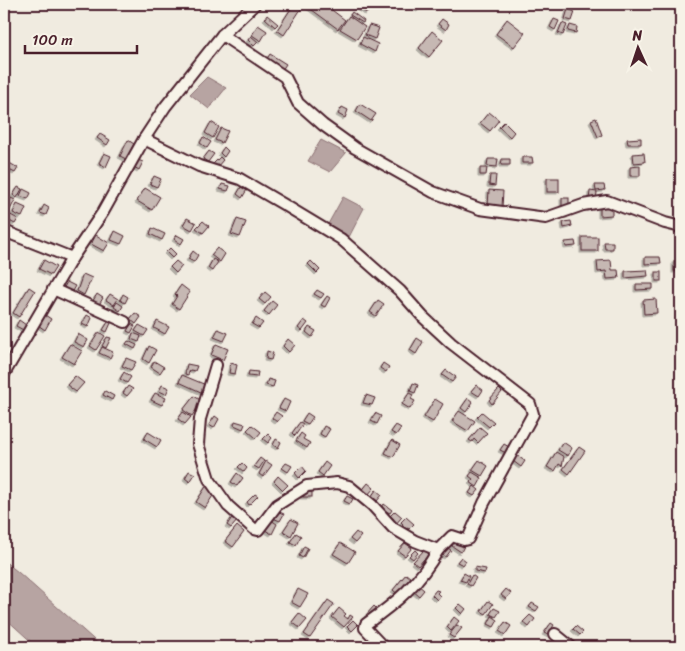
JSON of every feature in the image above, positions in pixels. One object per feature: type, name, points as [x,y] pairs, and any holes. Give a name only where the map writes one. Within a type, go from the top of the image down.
[{"type":"street","points":[[4,374],[53,289],[103,212],[144,139],[166,107],[222,35],[255,4]]},
{"type":"street","points":[[222,35],[285,76],[298,103],[323,125],[355,148],[433,192],[480,209],[546,218],[583,205],[607,201],[665,223],[681,227]]},
{"type":"street","points":[[144,139],[199,166],[240,179],[340,239],[400,291],[451,343],[530,404],[533,414],[484,502],[468,538],[464,540],[454,536],[438,550],[416,583],[403,597],[366,624],[367,632],[383,647]]},
{"type":"street","points":[[4,231],[72,258]]},
{"type":"street","points":[[53,289],[125,322]]},
{"type":"street","points":[[216,365],[200,419],[198,444],[209,479],[228,506],[254,529],[258,530],[277,505],[306,486],[337,484],[349,486],[372,505],[393,528],[415,541],[438,550]]},
{"type":"street","points":[[555,634],[571,647]]},
{"type":"shaded area","points":[[207,77],[226,88],[209,109],[190,94]]},
{"type":"shaded area","points":[[321,140],[346,153],[330,172],[308,161]]},
{"type":"shaded area","points":[[343,197],[364,208],[349,237],[327,226]]},
{"type":"shaded area","points":[[4,561],[102,647],[37,647],[4,617]]},
{"type":"building","points":[[294,4],[303,6],[284,35],[277,30]]},
{"type":"building","points":[[304,4],[324,4],[345,20],[338,29]]},
{"type":"building","points":[[355,4],[365,4],[371,7],[367,13],[354,6]]},
{"type":"building","points":[[408,4],[422,4],[419,10]]},
{"type":"building","points":[[568,9],[575,12],[572,21],[565,19]]},
{"type":"building","points":[[352,12],[364,21],[363,23],[350,15]]},
{"type":"building","points":[[267,15],[278,24],[275,27],[265,18]]},
{"type":"building","points":[[349,16],[365,27],[357,39],[340,29]]},
{"type":"building","points":[[442,19],[449,24],[446,30],[438,24]]},
{"type":"building","points":[[507,19],[525,33],[514,47],[496,34]]},
{"type":"building","points":[[554,19],[559,21],[555,30],[550,27]]},
{"type":"building","points":[[562,23],[567,25],[563,35],[558,33]]},
{"type":"building","points":[[258,25],[267,31],[261,41],[252,35]]},
{"type":"building","points":[[369,25],[379,28],[375,39],[365,35]]},
{"type":"building","points":[[570,25],[577,27],[576,33],[568,31]]},
{"type":"building","points":[[432,31],[443,40],[429,57],[419,48]]},
{"type":"building","points":[[251,36],[258,42],[254,46],[248,40]]},
{"type":"building","points":[[363,37],[378,44],[375,52],[360,44]]},
{"type":"building","points":[[270,54],[286,64],[282,70],[266,60]]},
{"type":"building","points":[[360,104],[376,114],[371,121],[356,111]]},
{"type":"building","points":[[342,107],[348,110],[345,118],[338,114]]},
{"type":"building","points":[[489,112],[499,120],[490,131],[480,123]]},
{"type":"building","points":[[596,118],[602,135],[598,137],[591,120]]},
{"type":"building","points":[[211,122],[219,127],[213,138],[205,133]]},
{"type":"building","points":[[504,122],[514,132],[510,137],[499,127]]},
{"type":"building","points":[[221,128],[228,131],[222,143],[215,140]]},
{"type":"building","points":[[100,134],[110,140],[107,145],[97,138]]},
{"type":"building","points":[[203,137],[211,142],[207,148],[200,143]]},
{"type":"building","points":[[641,138],[641,144],[628,144],[627,139]]},
{"type":"building","points":[[128,140],[134,144],[126,159],[120,156]]},
{"type":"building","points":[[224,147],[228,151],[224,157],[220,153]]},
{"type":"building","points":[[209,151],[214,154],[208,162],[203,159]]},
{"type":"building","points":[[104,153],[111,156],[106,167],[99,163]]},
{"type":"building","points":[[644,153],[645,162],[634,163],[633,154]]},
{"type":"building","points":[[220,157],[223,160],[217,167],[213,164]]},
{"type":"building","points":[[522,157],[532,157],[533,163],[522,163]]},
{"type":"building","points":[[488,159],[498,159],[497,167],[487,166]]},
{"type":"building","points":[[502,159],[510,159],[510,165],[501,165]]},
{"type":"building","points":[[138,160],[143,162],[139,170],[134,167]]},
{"type":"building","points":[[6,161],[18,168],[15,173],[4,167]]},
{"type":"building","points":[[640,166],[640,176],[630,176],[630,167]]},
{"type":"building","points":[[480,168],[487,168],[486,175],[480,175]]},
{"type":"building","points":[[490,175],[496,175],[495,186],[489,185]]},
{"type":"building","points":[[154,176],[161,179],[157,187],[150,184]]},
{"type":"building","points":[[547,178],[559,178],[559,192],[547,192]]},
{"type":"building","points":[[222,184],[230,186],[228,191],[220,189]]},
{"type":"building","points":[[243,184],[248,188],[242,198],[237,194]]},
{"type":"building","points":[[595,185],[604,185],[605,190],[596,191]]},
{"type":"building","points":[[18,187],[22,189],[17,198],[13,195]]},
{"type":"building","points":[[145,188],[160,197],[152,210],[137,201]]},
{"type":"building","points":[[23,189],[31,193],[28,199],[20,196]]},
{"type":"building","points":[[489,190],[503,191],[502,207],[488,206]]},
{"type":"building","points":[[590,191],[597,192],[596,201],[589,200]]},
{"type":"building","points":[[11,198],[15,200],[10,210],[6,208]]},
{"type":"building","points":[[562,198],[569,198],[569,216],[562,216]]},
{"type":"building","points":[[17,204],[26,208],[22,217],[13,213]]},
{"type":"building","points":[[44,205],[49,208],[46,215],[40,213]]},
{"type":"building","points":[[612,206],[612,215],[600,216],[600,207]]},
{"type":"building","points":[[5,212],[18,219],[15,224],[4,218]]},
{"type":"building","points":[[187,218],[196,223],[192,230],[183,225]]},
{"type":"building","points":[[237,219],[246,222],[240,237],[231,234]]},
{"type":"building","points":[[203,221],[209,226],[203,233],[196,228]]},
{"type":"building","points":[[571,221],[572,226],[564,228],[563,222]]},
{"type":"building","points":[[152,228],[165,234],[162,240],[150,234]]},
{"type":"building","points":[[115,231],[125,236],[121,244],[111,240]]},
{"type":"building","points":[[96,235],[109,243],[104,251],[91,244]]},
{"type":"building","points":[[177,235],[184,239],[181,244],[174,239]]},
{"type":"building","points":[[582,237],[598,237],[598,251],[582,251]]},
{"type":"building","points":[[575,241],[576,246],[566,247],[565,242]]},
{"type":"building","points":[[604,242],[613,242],[613,249],[605,249]]},
{"type":"building","points":[[170,248],[176,254],[172,258],[166,252]]},
{"type":"building","points":[[217,248],[225,254],[220,262],[211,255]]},
{"type":"building","points":[[193,251],[198,255],[194,262],[188,259]]},
{"type":"building","points":[[645,257],[660,257],[661,263],[645,264]]},
{"type":"building","points":[[213,259],[218,262],[212,271],[208,268]]},
{"type":"building","points":[[44,260],[56,267],[51,275],[39,269]]},
{"type":"building","points":[[611,260],[612,270],[618,270],[619,278],[607,279],[606,271],[598,272],[597,261]]},
{"type":"building","points":[[176,261],[182,266],[176,273],[170,267]]},
{"type":"building","points":[[311,261],[320,270],[317,273],[308,264]]},
{"type":"building","points":[[674,261],[681,261],[681,271],[674,271]]},
{"type":"building","points":[[647,270],[648,276],[625,278],[625,271]]},
{"type":"building","points":[[656,272],[661,272],[661,281],[656,281]]},
{"type":"building","points":[[83,274],[92,278],[84,295],[77,291]]},
{"type":"building","points":[[67,282],[75,286],[71,293],[63,289]]},
{"type":"building","points":[[636,284],[653,284],[653,289],[636,290]]},
{"type":"building","points":[[181,285],[190,292],[179,309],[172,304],[177,296],[175,294]]},
{"type":"building","points":[[29,287],[35,291],[19,317],[13,313]]},
{"type":"building","points":[[317,290],[324,294],[321,298],[314,294]]},
{"type":"building","points":[[265,292],[271,297],[265,304],[259,299]]},
{"type":"building","points":[[97,294],[103,298],[97,308],[91,304]]},
{"type":"building","points":[[110,294],[118,299],[114,305],[106,300]]},
{"type":"building","points":[[123,294],[128,297],[125,303],[120,300]]},
{"type":"building","points":[[327,296],[330,298],[325,307],[321,305]]},
{"type":"building","points":[[656,299],[657,313],[644,314],[643,300]]},
{"type":"building","points":[[378,300],[384,304],[376,316],[370,312]]},
{"type":"building","points":[[272,301],[277,305],[269,315],[264,311]]},
{"type":"building","points":[[117,302],[123,306],[120,311],[114,307]]},
{"type":"building","points":[[35,311],[39,313],[27,332],[16,326],[19,320],[26,325]]},
{"type":"building","points":[[135,313],[141,317],[136,324],[130,319]]},
{"type":"building","points":[[45,315],[51,319],[45,330],[38,325]]},
{"type":"building","points":[[87,315],[92,318],[88,327],[82,324]]},
{"type":"building","points":[[256,318],[263,323],[259,328],[252,324]]},
{"type":"building","points":[[304,320],[308,323],[302,331],[298,328]]},
{"type":"building","points":[[157,321],[169,327],[165,334],[154,328]]},
{"type":"building","points":[[108,322],[111,323],[107,332],[103,330]]},
{"type":"building","points":[[131,324],[135,326],[131,333],[127,331]]},
{"type":"building","points":[[139,325],[148,330],[144,336],[135,331]]},
{"type":"building","points":[[309,327],[316,331],[312,337],[306,332]]},
{"type":"building","points":[[218,329],[228,333],[224,341],[214,337]]},
{"type":"building","points":[[99,332],[105,336],[96,350],[90,346]]},
{"type":"building","points":[[133,333],[141,336],[139,342],[131,339]]},
{"type":"building","points":[[78,334],[88,340],[84,347],[74,342]]},
{"type":"building","points":[[107,337],[111,338],[106,348],[102,346]]},
{"type":"building","points":[[417,338],[423,342],[416,354],[410,350]]},
{"type":"building","points":[[288,339],[295,345],[289,352],[283,346]]},
{"type":"building","points":[[128,341],[137,345],[135,349],[126,344]]},
{"type":"building","points":[[70,344],[82,351],[74,364],[62,357]]},
{"type":"building","points":[[216,344],[228,349],[223,360],[211,355]]},
{"type":"building","points":[[149,346],[156,350],[149,363],[143,359]]},
{"type":"building","points":[[102,347],[113,352],[110,358],[99,353]]},
{"type":"building","points":[[267,351],[273,353],[271,360],[266,359]]},
{"type":"building","points":[[126,358],[136,362],[131,370],[122,366]]},
{"type":"building","points":[[154,361],[164,367],[160,373],[151,367]]},
{"type":"building","points":[[231,363],[237,365],[235,374],[229,373]]},
{"type":"building","points":[[383,363],[389,367],[386,372],[380,368]]},
{"type":"building","points":[[187,364],[197,366],[195,371],[190,370],[188,375],[185,374]]},
{"type":"building","points":[[446,370],[456,377],[452,382],[442,375]]},
{"type":"building","points":[[249,371],[258,372],[257,377],[248,376]]},
{"type":"building","points":[[124,372],[131,377],[127,383],[120,379]]},
{"type":"building","points":[[182,375],[206,385],[203,393],[179,382]]},
{"type":"building","points":[[75,376],[84,383],[76,392],[67,385]]},
{"type":"building","points":[[268,379],[275,381],[273,387],[266,385]]},
{"type":"building","points":[[413,383],[418,385],[415,393],[410,391]]},
{"type":"building","points":[[162,385],[169,388],[166,394],[159,391]]},
{"type":"building","points":[[476,385],[483,390],[479,396],[471,391]]},
{"type":"building","points":[[128,386],[133,389],[127,396],[123,393]]},
{"type":"building","points":[[499,389],[502,392],[492,404],[489,400]]},
{"type":"building","points":[[105,391],[114,396],[112,400],[103,395]]},
{"type":"building","points":[[155,393],[166,398],[162,405],[151,400]]},
{"type":"building","points":[[409,393],[413,395],[411,399],[415,401],[410,409],[402,404]]},
{"type":"building","points":[[366,395],[375,398],[372,405],[363,403]]},
{"type":"building","points":[[194,396],[202,401],[192,416],[183,410]]},
{"type":"building","points":[[468,398],[473,402],[466,412],[461,408]]},
{"type":"building","points":[[284,399],[290,402],[286,411],[279,408]]},
{"type":"building","points":[[435,399],[443,404],[433,422],[424,417]]},
{"type":"building","points":[[459,411],[475,421],[468,431],[452,421]]},
{"type":"building","points":[[183,412],[191,417],[185,424],[178,419]]},
{"type":"building","points":[[276,412],[282,416],[277,422],[272,418]]},
{"type":"building","points":[[482,412],[494,422],[489,427],[477,417]]},
{"type":"building","points":[[307,413],[313,417],[308,424],[302,421]]},
{"type":"building","points":[[375,413],[381,416],[377,424],[371,421]]},
{"type":"building","points":[[215,416],[219,419],[214,428],[209,425]]},
{"type":"building","points":[[235,421],[245,424],[243,429],[234,425]]},
{"type":"building","points":[[300,422],[303,424],[295,436],[292,433]]},
{"type":"building","points":[[252,425],[261,432],[256,438],[247,430]]},
{"type":"building","points":[[396,425],[401,428],[396,435],[391,432]]},
{"type":"building","points":[[324,426],[330,429],[325,437],[320,434]]},
{"type":"building","points":[[480,427],[487,433],[478,443],[474,439],[472,442],[469,440]]},
{"type":"building","points":[[148,432],[161,440],[157,447],[144,439]]},
{"type":"building","points":[[301,433],[305,436],[303,439],[310,443],[307,448],[296,441]]},
{"type":"building","points":[[268,434],[272,438],[268,443],[263,439]]},
{"type":"building","points":[[276,439],[281,442],[278,448],[273,445]]},
{"type":"building","points":[[392,440],[400,445],[393,457],[385,453]]},
{"type":"building","points":[[563,442],[572,448],[568,456],[558,450]]},
{"type":"building","points":[[504,444],[509,447],[506,453],[500,450]]},
{"type":"building","points":[[579,447],[585,451],[569,474],[563,469]]},
{"type":"building","points":[[556,452],[564,457],[562,466],[559,464],[555,471],[547,467]]},
{"type":"building","points":[[516,455],[525,461],[521,467],[513,461]]},
{"type":"building","points":[[260,458],[264,461],[259,469],[254,466]]},
{"type":"building","points":[[479,460],[488,466],[482,476],[472,470]]},
{"type":"building","points":[[266,461],[272,465],[263,477],[259,474]]},
{"type":"building","points":[[325,462],[330,466],[323,476],[318,472]]},
{"type":"building","points":[[242,463],[247,468],[244,472],[238,467]]},
{"type":"building","points":[[286,463],[292,466],[288,472],[282,468]]},
{"type":"building","points":[[302,466],[306,471],[299,478],[295,473]]},
{"type":"building","points":[[189,471],[195,474],[190,482],[185,478]]},
{"type":"building","points":[[472,472],[482,478],[477,487],[470,482],[473,479],[469,476]]},
{"type":"building","points":[[237,473],[243,478],[237,486],[231,482]]},
{"type":"building","points":[[278,476],[288,485],[283,490],[274,481]]},
{"type":"building","points":[[368,483],[374,488],[367,496],[361,492]]},
{"type":"building","points":[[207,485],[216,491],[205,508],[196,502]]},
{"type":"building","points":[[474,486],[479,490],[474,496],[469,493]]},
{"type":"building","points":[[376,490],[382,495],[377,501],[371,497]]},
{"type":"building","points":[[303,492],[312,492],[312,497],[303,497]]},
{"type":"building","points":[[255,494],[258,496],[249,505],[247,502]]},
{"type":"building","points":[[347,496],[353,499],[350,504],[344,501]]},
{"type":"building","points":[[384,504],[392,510],[390,513],[386,511],[384,514],[379,511]]},
{"type":"building","points":[[277,511],[284,514],[280,521],[273,518]]},
{"type":"building","points":[[395,511],[402,517],[394,526],[390,523],[394,519],[390,516]]},
{"type":"building","points":[[233,516],[238,520],[231,528],[227,525]]},
{"type":"building","points":[[406,517],[414,524],[404,532],[399,529],[403,524],[401,522]]},
{"type":"building","points":[[291,519],[298,523],[291,536],[283,531]]},
{"type":"building","points":[[271,520],[277,524],[272,534],[265,530]]},
{"type":"building","points":[[237,526],[244,532],[233,547],[225,541]]},
{"type":"building","points":[[356,532],[361,536],[355,543],[350,539]]},
{"type":"building","points":[[296,533],[301,536],[296,545],[290,542]]},
{"type":"building","points":[[455,540],[464,546],[461,552],[452,546]]},
{"type":"building","points":[[340,543],[355,552],[348,563],[333,554]]},
{"type":"building","points":[[405,543],[412,548],[405,556],[398,551]]},
{"type":"building","points":[[304,546],[308,548],[303,558],[299,556]]},
{"type":"building","points":[[446,547],[451,550],[446,557],[441,554]]},
{"type":"building","points":[[425,549],[433,555],[428,562],[424,559],[418,566],[413,562]]},
{"type":"building","points":[[415,550],[418,553],[413,559],[409,556]]},
{"type":"building","points":[[461,557],[466,561],[463,565],[457,562]]},
{"type":"building","points":[[475,567],[486,569],[485,573],[475,571]]},
{"type":"building","points":[[464,573],[469,576],[466,582],[460,580]]},
{"type":"building","points":[[406,574],[415,581],[400,596],[393,590]]},
{"type":"building","points":[[472,575],[476,578],[471,586],[467,584]]},
{"type":"building","points":[[418,585],[424,590],[419,596],[413,591]]},
{"type":"building","points":[[298,589],[308,594],[300,607],[291,602]]},
{"type":"building","points":[[506,589],[511,593],[506,599],[501,595]]},
{"type":"building","points":[[436,590],[439,591],[437,593],[440,596],[437,600],[432,595]]},
{"type":"building","points":[[328,600],[334,604],[310,638],[304,634]]},
{"type":"building","points":[[488,601],[493,604],[486,614],[481,611]]},
{"type":"building","points":[[532,603],[539,607],[536,611],[529,607]]},
{"type":"building","points":[[460,604],[466,609],[462,614],[456,608]]},
{"type":"building","points":[[374,606],[378,610],[370,619],[366,615]]},
{"type":"building","points":[[339,608],[346,614],[344,616],[348,619],[350,615],[353,617],[344,627],[332,617]]},
{"type":"building","points":[[494,608],[500,611],[496,617],[490,614]]},
{"type":"building","points":[[299,613],[307,620],[300,628],[292,622]]},
{"type":"building","points":[[530,615],[535,619],[529,627],[523,622]]},
{"type":"building","points":[[492,616],[498,620],[494,627],[488,624]]},
{"type":"building","points":[[454,617],[459,621],[451,631],[447,627]]},
{"type":"building","points":[[353,620],[358,625],[352,631],[347,626]]},
{"type":"building","points":[[505,622],[511,626],[505,635],[499,631]]},
{"type":"building","points":[[551,623],[554,625],[548,635],[544,633]]},
{"type":"building","points":[[457,625],[462,628],[454,638],[449,635]]},
{"type":"building","points":[[576,626],[583,632],[580,635],[573,629]]}]
